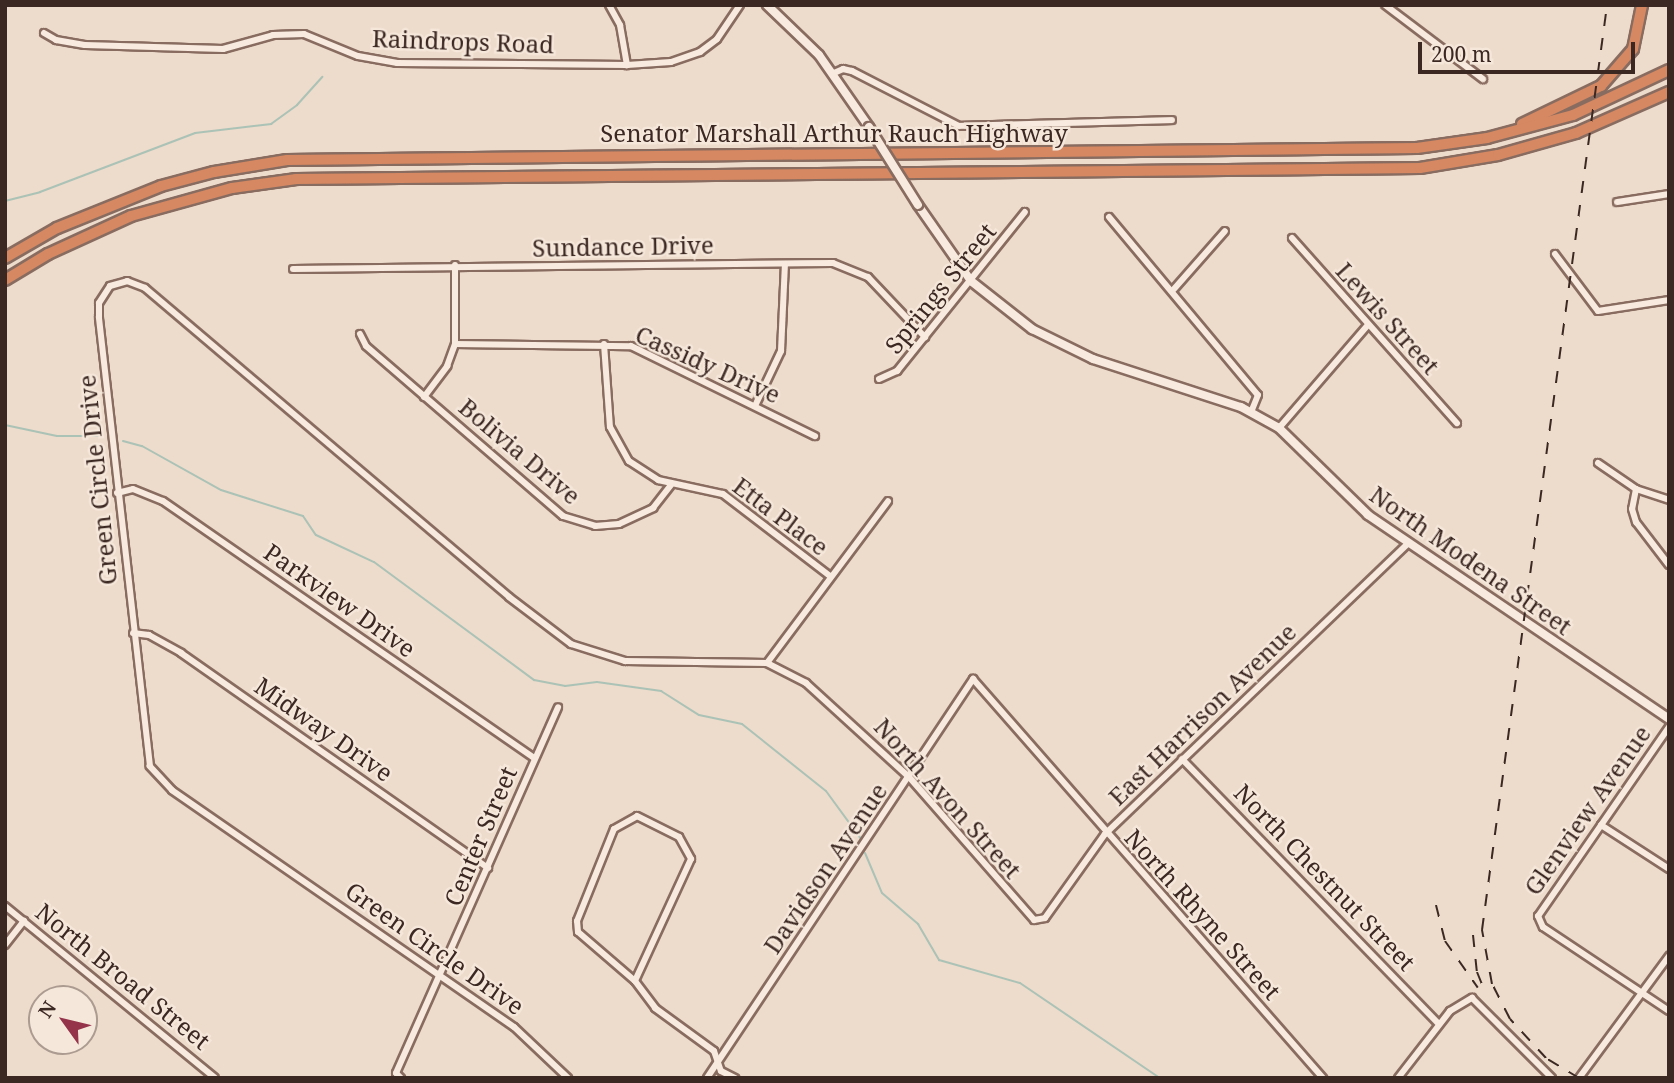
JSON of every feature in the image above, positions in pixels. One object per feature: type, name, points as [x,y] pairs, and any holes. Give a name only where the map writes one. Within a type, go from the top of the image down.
[{"type":"highway","points":[[1487,138],[1563,107],[1601,86],[1633,50],[1643,5]]},
{"type":"highway","name":"Senator Marshall Arthur Rauch Highway","points":[[5,258],[57,228],[161,186],[214,172],[287,160],[1417,148],[1487,138],[1573,115],[1669,70]]},
{"type":"highway","name":"Senator Marshall Arthur Rauch Highway","points":[[5,279],[48,254],[131,216],[232,188],[296,180],[1420,167],[1498,155],[1576,133],[1669,92]]},
{"type":"street","points":[[609,5],[620,25],[627,65]]},
{"type":"street","name":"Raindrops Road","points":[[44,33],[56,40],[85,45],[223,49],[273,35],[304,34],[358,56],[397,63],[627,65],[671,62],[700,52],[717,39],[740,5]]},
{"type":"street","name":"North Modena Street","points":[[767,5],[834,73],[918,205],[971,281],[1032,330],[1065,347],[1251,412],[1279,428],[1352,501],[1408,543],[1669,719]]},
{"type":"street","points":[[1385,5],[1483,79]]},
{"type":"street","points":[[834,73],[843,69],[852,71],[959,125],[1172,120]]},
{"type":"street","points":[[1617,202],[1669,194]]},
{"type":"street","name":"Springs Street","points":[[878,379],[897,371],[1025,212]]},
{"type":"street","points":[[1110,217],[1174,289],[1258,395],[1251,412]]},
{"type":"street","points":[[1174,289],[1225,231]]},
{"type":"street","name":"Lewis Street","points":[[1292,238],[1457,423]]},
{"type":"street","points":[[1555,254],[1598,311],[1669,300]]},
{"type":"street","name":"Sundance Drive","points":[[293,269],[455,265],[561,269],[833,263],[852,268],[868,277],[925,337]]},
{"type":"street","points":[[755,406],[781,351],[785,264]]},
{"type":"street","points":[[425,397],[447,366],[455,344],[455,265]]},
{"type":"street","name":"Green Circle Drive","points":[[568,1078],[539,1046],[158,778],[145,752],[117,493],[99,303],[110,286],[127,281],[155,295],[554,634],[593,654]]},
{"type":"street","points":[[1279,428],[1368,325]]},
{"type":"street","name":"Bolivia Drive","points":[[360,334],[366,346],[548,505],[581,524],[607,526],[636,518],[653,508],[671,485]]},
{"type":"street","name":"Cassidy Drive","points":[[455,344],[631,346],[815,436]]},
{"type":"street","name":"Etta Place","points":[[604,344],[605,393],[616,442],[646,475],[671,485],[723,494],[830,576]]},
{"type":"street","points":[[1598,463],[1636,489],[1669,499]]},
{"type":"street","name":"Parkview Drive","points":[[117,493],[133,489],[163,502],[534,758]]},
{"type":"street","points":[[1636,489],[1632,509],[1636,522],[1669,565]]},
{"type":"street","points":[[767,663],[888,501]]},
{"type":"street","name":"East Harrison Avenue","points":[[1034,920],[1045,918],[1105,834],[1408,543]]},
{"type":"street","name":"Midway Drive","points":[[133,633],[149,635],[181,653],[488,868]]},
{"type":"street","name":"North Avon Street","points":[[593,654],[625,661],[767,663],[815,690],[909,777],[1034,920]]},
{"type":"street","name":"Davidson Avenue","points":[[707,1078],[973,678]]},
{"type":"street","name":"North Rhyne Street","points":[[973,678],[1105,834],[1323,1078]]},
{"type":"street","name":"Center Street","points":[[401,1078],[396,1073],[558,707]]},
{"type":"street","name":"Glenview Avenue","points":[[1643,993],[1543,927],[1538,916],[1669,727]]},
{"type":"street","name":"North Chestnut Street","points":[[1182,759],[1439,1024]]},
{"type":"street","points":[[635,981],[691,859],[679,837],[637,816],[614,829],[577,920],[578,932],[635,981],[664,1017],[719,1058],[721,1071],[735,1078]]},
{"type":"street","points":[[1601,825],[1669,869]]},
{"type":"street","name":"North Broad Street","points":[[5,905],[215,1078]]},
{"type":"street","points":[[5,946],[24,921]]},
{"type":"street","points":[[1578,1078],[1669,956]]},
{"type":"street","points":[[1643,993],[1669,1010]]},
{"type":"street","points":[[1398,1078],[1439,1024],[1461,1002],[1472,998],[1552,1078]]},
{"type":"waterway","points":[[5,201],[40,192],[195,133],[271,124],[297,105],[322,77]]},
{"type":"waterway","points":[[5,425],[57,436],[101,436]]},
{"type":"waterway","points":[[123,441],[142,446],[221,490],[303,516],[316,535],[374,562],[534,680],[565,686],[597,682],[661,691],[699,715],[742,724],[826,791],[861,839]]},
{"type":"waterway","points":[[865,853],[882,893],[918,924],[939,960],[1020,983],[1160,1078]]},
{"type":"railway","points":[[1579,1078],[1546,1058],[1510,1019],[1492,984],[1482,930],[1607,5]]},
{"type":"railway","points":[[1436,905],[1445,941],[1478,988]]},
{"type":"railway","points":[[1473,935],[1477,972],[1485,992]]}]
